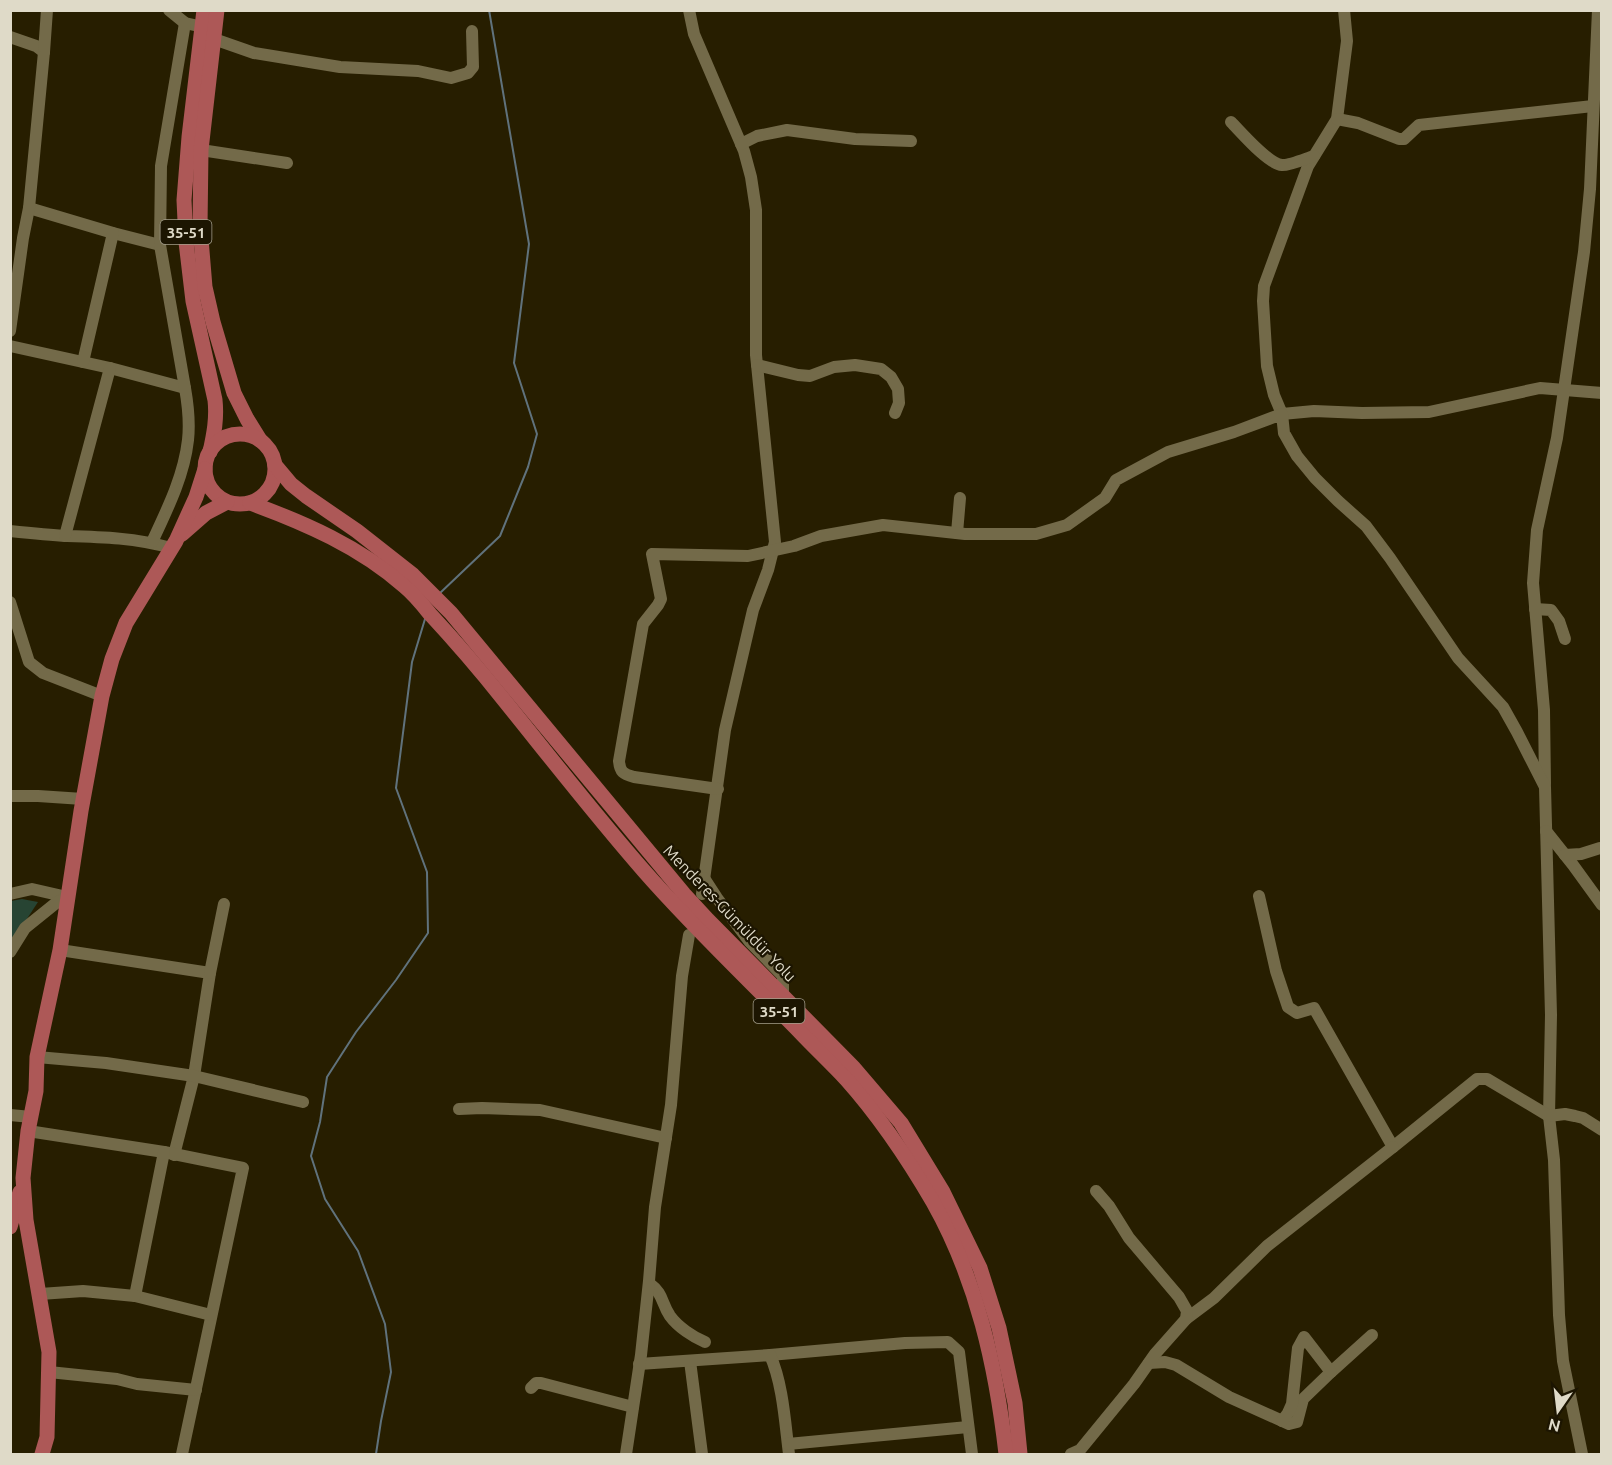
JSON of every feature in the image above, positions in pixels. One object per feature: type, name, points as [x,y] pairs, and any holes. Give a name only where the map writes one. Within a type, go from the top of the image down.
[{"type":"main road","name":"35-51","points":[[204,10],[184,200],[193,301],[215,400],[214,436],[205,469]]},
{"type":"main road","name":"35-51","points":[[217,10],[201,150],[200,226],[205,287],[234,393],[260,440],[268,447],[275,465],[291,484],[357,531],[410,581]]},
{"type":"main road","points":[[210,452],[217,443],[238,434],[250,435],[260,440]]},
{"type":"main road","points":[[250,503],[261,498],[270,489],[275,477],[275,465]]},
{"type":"main road","points":[[205,469],[209,485],[220,498],[227,502]]},
{"type":"main road","points":[[11,1221],[23,1178],[36,1091],[37,1057],[60,950],[83,799],[102,696],[112,659],[126,622],[173,544],[196,497],[205,469]]},
{"type":"main road","name":"35-51","points":[[227,502],[250,503],[289,517],[347,545],[410,581]]},
{"type":"main road","points":[[173,544],[206,513],[227,502]]},
{"type":"main road","name":"Menderes-Gümüldür Yolu","points":[[410,581],[451,613],[684,894],[854,1068],[901,1124],[943,1192],[980,1268],[999,1328],[1015,1403],[1020,1455]]},
{"type":"main road","name":"Menderes-Gümüldür Yolu","points":[[410,581],[443,627],[464,649],[567,779],[644,871],[701,933],[845,1079],[884,1126],[932,1201],[952,1237],[964,1266],[977,1303],[993,1366],[1006,1455]]},
{"type":"main road","points":[[23,1178],[26,1220],[49,1352],[47,1437],[42,1455]]},
{"type":"street","points":[[10,330],[29,208],[47,10]]},
{"type":"street","points":[[169,10],[185,22],[202,27]]},
{"type":"street","points":[[689,10],[694,34],[741,144],[751,177],[756,210],[757,365],[774,542],[768,570],[753,610],[725,729],[702,894]]},
{"type":"street","points":[[1344,10],[1347,41],[1337,119],[1308,166],[1264,286],[1267,366],[1274,395],[1282,414],[1284,433],[1297,456],[1315,478],[1366,526],[1458,658],[1503,707],[1545,787]]},
{"type":"street","points":[[1582,1455],[1563,1361],[1560,1327],[1554,1160],[1549,1116],[1551,1015],[1544,710],[1533,583],[1537,530],[1557,438],[1584,252],[1590,189],[1593,106],[1598,79],[1598,10]]},
{"type":"street","points":[[152,542],[167,510],[183,466],[188,439],[188,408],[160,245],[161,166],[185,22]]},
{"type":"street","points":[[214,39],[254,53],[340,67],[418,71],[451,78],[468,73],[473,67],[472,31]]},
{"type":"street","points":[[10,36],[36,46],[44,52]]},
{"type":"street","points":[[1337,119],[1358,123],[1399,140],[1404,139],[1419,125],[1593,106]]},
{"type":"street","points":[[1231,122],[1279,165],[1314,156]]},
{"type":"street","points":[[741,144],[757,136],[787,129],[855,139],[911,141]]},
{"type":"street","points":[[201,150],[286,163]]},
{"type":"street","points":[[29,208],[160,245]]},
{"type":"street","points":[[83,362],[113,233]]},
{"type":"street","points":[[10,346],[110,368],[185,388]]},
{"type":"street","points":[[757,365],[810,376],[834,367],[855,365],[881,369],[891,377],[898,389],[899,403],[895,413]]},
{"type":"street","points":[[65,536],[110,368]]},
{"type":"street","points":[[718,789],[634,777],[624,774],[619,769],[643,624],[661,599],[652,554],[748,556],[821,536],[883,525],[957,533],[1036,534],[1067,525],[1105,498],[1116,480],[1168,452],[1234,432],[1282,414],[1314,411],[1429,412],[1540,388],[1602,393]]},
{"type":"street","points":[[957,533],[960,498]]},
{"type":"street","points":[[10,531],[65,536],[116,537],[173,544]]},
{"type":"street","points":[[10,602],[29,662],[43,673],[102,696]]},
{"type":"street","points":[[1535,609],[1551,610],[1559,621],[1565,639]]},
{"type":"street","points":[[10,795],[83,799]]},
{"type":"street","points":[[1546,831],[1602,905]]},
{"type":"street","points":[[1565,855],[1581,854],[1600,848]]},
{"type":"street","points":[[704,878],[748,941],[783,976],[783,995]]},
{"type":"street","points":[[10,894],[32,889],[67,897]]},
{"type":"street","points":[[1259,896],[1276,971],[1287,1007],[1297,1013],[1314,1008],[1393,1147]]},
{"type":"street","points":[[10,952],[25,928],[67,897]]},
{"type":"street","points":[[135,1296],[169,1153],[194,1076],[210,973],[224,904]]},
{"type":"street","points":[[626,1455],[649,1283],[655,1207],[671,1105],[682,976],[689,935]]},
{"type":"street","points":[[60,950],[210,973]]},
{"type":"street","points":[[37,1057],[106,1063],[194,1076],[303,1102]]},
{"type":"street","points":[[1071,1455],[1080,1450],[1186,1319],[1214,1298],[1267,1246],[1477,1079],[1487,1079],[1549,1116],[1565,1114],[1583,1118],[1602,1130]]},
{"type":"street","points":[[459,1109],[540,1110],[666,1138]]},
{"type":"street","points":[[10,1115],[30,1124],[243,1168],[182,1455]]},
{"type":"street","points":[[1096,1191],[1109,1206],[1129,1238],[1179,1297],[1186,1311],[1186,1319]]},
{"type":"street","points":[[649,1283],[657,1289],[670,1316],[692,1336],[705,1342]]},
{"type":"street","points":[[40,1294],[83,1291],[135,1296],[211,1315]]},
{"type":"street","points":[[1149,1363],[1164,1362],[1176,1365],[1229,1397],[1289,1424],[1297,1422],[1304,1399],[1372,1335]]},
{"type":"street","points":[[1282,1420],[1292,1404],[1298,1348],[1304,1337],[1331,1372]]},
{"type":"street","points":[[639,1364],[905,1343],[948,1342],[959,1352],[972,1455]]},
{"type":"street","points":[[770,1355],[779,1383],[788,1449],[968,1426]]},
{"type":"street","points":[[690,1361],[702,1455]]},
{"type":"street","points":[[49,1372],[196,1390]]},
{"type":"street","points":[[531,1388],[536,1383],[541,1383],[633,1407]]},
{"type":"green space","points":[[22,899],[38,902],[11,943],[11,901]]},
{"type":"waterway","points":[[439,594],[500,536],[528,467],[537,434],[514,363],[529,244],[489,10]]},
{"type":"waterway","points":[[376,1454],[391,1372],[385,1324],[358,1251],[325,1199],[311,1156],[320,1122],[327,1077],[356,1032],[428,933],[427,872],[396,788],[412,662],[425,619]]}]
